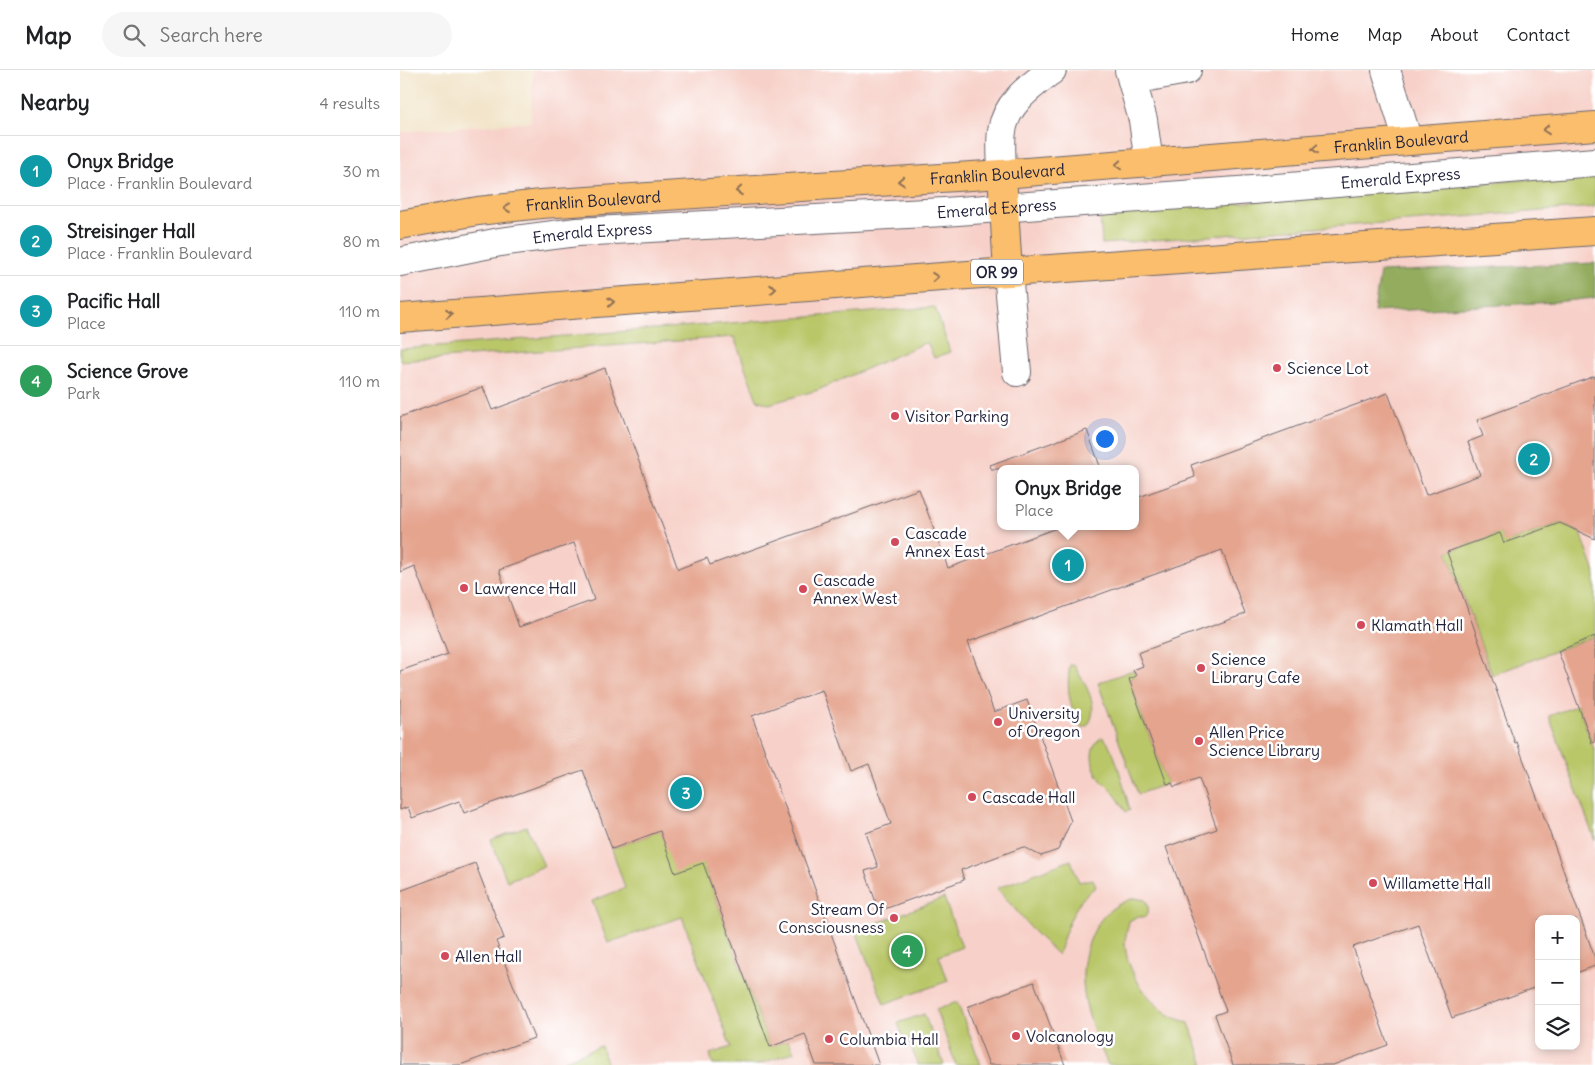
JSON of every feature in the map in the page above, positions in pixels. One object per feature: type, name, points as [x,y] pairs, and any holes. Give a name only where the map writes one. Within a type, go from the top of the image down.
[{"type":"main road","name":"Franklin Boulevard","points":[[400,225],[478,211],[541,204],[1002,174],[1595,126]]},
{"type":"main road","points":[[1002,174],[1008,272]]},
{"type":"main road","name":"OR 99","points":[[400,318],[1008,272],[1595,231]]},
{"type":"street","points":[[1002,174],[1002,132],[1007,115],[1016,101],[1029,87],[1052,70]]},
{"type":"street","points":[[1149,163],[1144,120],[1130,75],[1187,70]]},
{"type":"street","points":[[1386,70],[1408,141]]},
{"type":"street","name":"Emerald Express","points":[[400,262],[500,242],[577,232],[1004,208],[1595,162]]},
{"type":"street","points":[[1008,272],[1017,372]]},
{"type":"shaded area","name":"University of Oregon","points":[[533,70],[1595,70],[1595,1065],[400,1065],[400,132],[531,122]]},
{"type":"green space","points":[[1595,174],[1595,207],[1102,244],[1100,214]]},
{"type":"green space","points":[[1595,263],[1595,298],[1374,312],[1380,272]]},
{"type":"green space","points":[[935,307],[950,352],[934,358],[927,342],[818,390],[769,404],[757,400],[734,337],[400,361],[400,349]]},
{"type":"green space","points":[[1560,523],[1581,533],[1595,573],[1595,636],[1492,675],[1447,552],[1500,533],[1505,543]]},
{"type":"green space","points":[[1070,665],[1074,665],[1090,696],[1093,712],[1091,720],[1086,727],[1081,727],[1071,705],[1068,681]]},
{"type":"green space","points":[[1133,670],[1136,676],[1129,679],[1167,784],[1138,794],[1098,683]]},
{"type":"green space","points":[[1578,705],[1595,752],[1595,841],[1549,716]]},
{"type":"green space","points":[[1102,737],[1107,741],[1119,770],[1130,810],[1126,812],[1120,801],[1101,780],[1093,763],[1092,752],[1094,746]]},
{"type":"green space","points":[[526,826],[544,866],[507,881],[491,840]]},
{"type":"green space","points":[[660,831],[703,863],[770,1047],[788,1040],[794,1052],[757,1065],[713,1065],[710,1054],[731,1047],[682,917],[608,943],[592,901],[625,888],[612,849]]},
{"type":"green space","points":[[1071,860],[1079,882],[1093,879],[1096,887],[1081,900],[1076,908],[1067,927],[1058,955],[1035,933],[997,888]]},
{"type":"green space","points":[[944,898],[962,947],[939,956],[948,981],[884,1004],[856,931]]},
{"type":"green space","points":[[1135,898],[1145,900],[1148,910],[1145,917],[1136,917],[1129,921],[1125,943],[1126,953],[1133,973],[1145,992],[1160,1008],[1173,1017],[1189,1023],[1204,1065],[1108,1065],[1101,1049],[1085,1000],[1083,967],[1093,933],[1100,921],[1109,911],[1121,903]]},
{"type":"green space","points":[[957,1002],[981,1065],[956,1065],[936,1010]]},
{"type":"green space","points":[[924,1014],[944,1065],[918,1065],[908,1038],[904,1039],[898,1023]]},
{"type":"green space","points":[[601,1046],[608,1065],[567,1065],[565,1060]]},
{"type":"building","points":[[605,368],[678,569],[707,558],[710,565],[919,489],[948,568],[1051,530],[1139,530],[1139,497],[1195,477],[1191,465],[1388,393],[1426,495],[1480,475],[1468,442],[1483,436],[1477,420],[1595,376],[1595,539],[1560,523],[1504,543],[1500,533],[1447,552],[1515,743],[1517,742],[1579,915],[1535,915],[1535,987],[1452,1018],[1418,924],[1353,947],[1388,1045],[1333,1065],[1233,1065],[1215,1015],[1226,1011],[1166,847],[1217,829],[1199,778],[1174,787],[1172,783],[1167,784],[1129,679],[1136,676],[1133,670],[1143,666],[1138,653],[1245,614],[1222,550],[968,642],[994,712],[1027,700],[1071,821],[1058,850],[1041,856],[1023,847],[961,870],[964,880],[879,911],[865,871],[878,867],[866,833],[891,824],[869,764],[851,771],[822,690],[752,716],[879,1065],[816,1065],[805,1034],[770,1047],[703,863],[675,873],[660,831],[612,849],[583,770],[464,813],[459,801],[412,818],[408,807],[400,810],[400,671],[448,654],[414,566],[400,572],[400,417],[483,387],[492,410]],"holes":[[[574,543],[594,600],[519,627],[499,570]]]},
{"type":"building","points":[[1087,430],[1100,465],[997,465],[997,469],[991,469],[990,465]]},
{"type":"building","points":[[1595,636],[1595,742],[1592,743],[1558,651]]},
{"type":"building","name":"Allen Hall","points":[[475,863],[504,938],[496,941],[534,1038],[460,1065],[400,1065],[400,891]]},
{"type":"building","points":[[1580,916],[1595,958],[1595,966],[1580,972]]},
{"type":"building","name":"Volcanology","points":[[1034,982],[1065,1065],[989,1065],[967,1007]]},
{"type":"place","name":"Science Lot","points":[[1277,368]]},
{"type":"place","name":"Visitor Parking","points":[[895,416]]},
{"type":"place","name":"Streisinger Hall","points":[[1534,459]]},
{"type":"place","name":"Cascade Annex East","points":[[895,542]]},
{"type":"place","name":"Onyx Bridge","points":[[1068,565]]},
{"type":"place","name":"Lawrence Hall","points":[[464,588]]},
{"type":"place","name":"Cascade Annex West","points":[[803,589]]},
{"type":"place","name":"Klamath Hall","points":[[1361,625]]},
{"type":"place","name":"Science Library Cafe","points":[[1201,668]]},
{"type":"place","name":"University of Oregon","points":[[998,722]]},
{"type":"place","name":"Allen Price Science Library","points":[[1199,741]]},
{"type":"place","name":"Pacific Hall","points":[[686,793]]},
{"type":"place","name":"Cascade Hall","points":[[972,797]]},
{"type":"place","name":"Willamette Hall","points":[[1373,883]]},
{"type":"place","name":"Stream Of Consciousness","points":[[894,918]]},
{"type":"place","name":"Science Grove","points":[[907,951]]},
{"type":"place","name":"Allen Hall","points":[[445,956]]},
{"type":"place","name":"Volcanology","points":[[1016,1036]]},
{"type":"place","name":"Columbia Hall","points":[[829,1039]]}]
